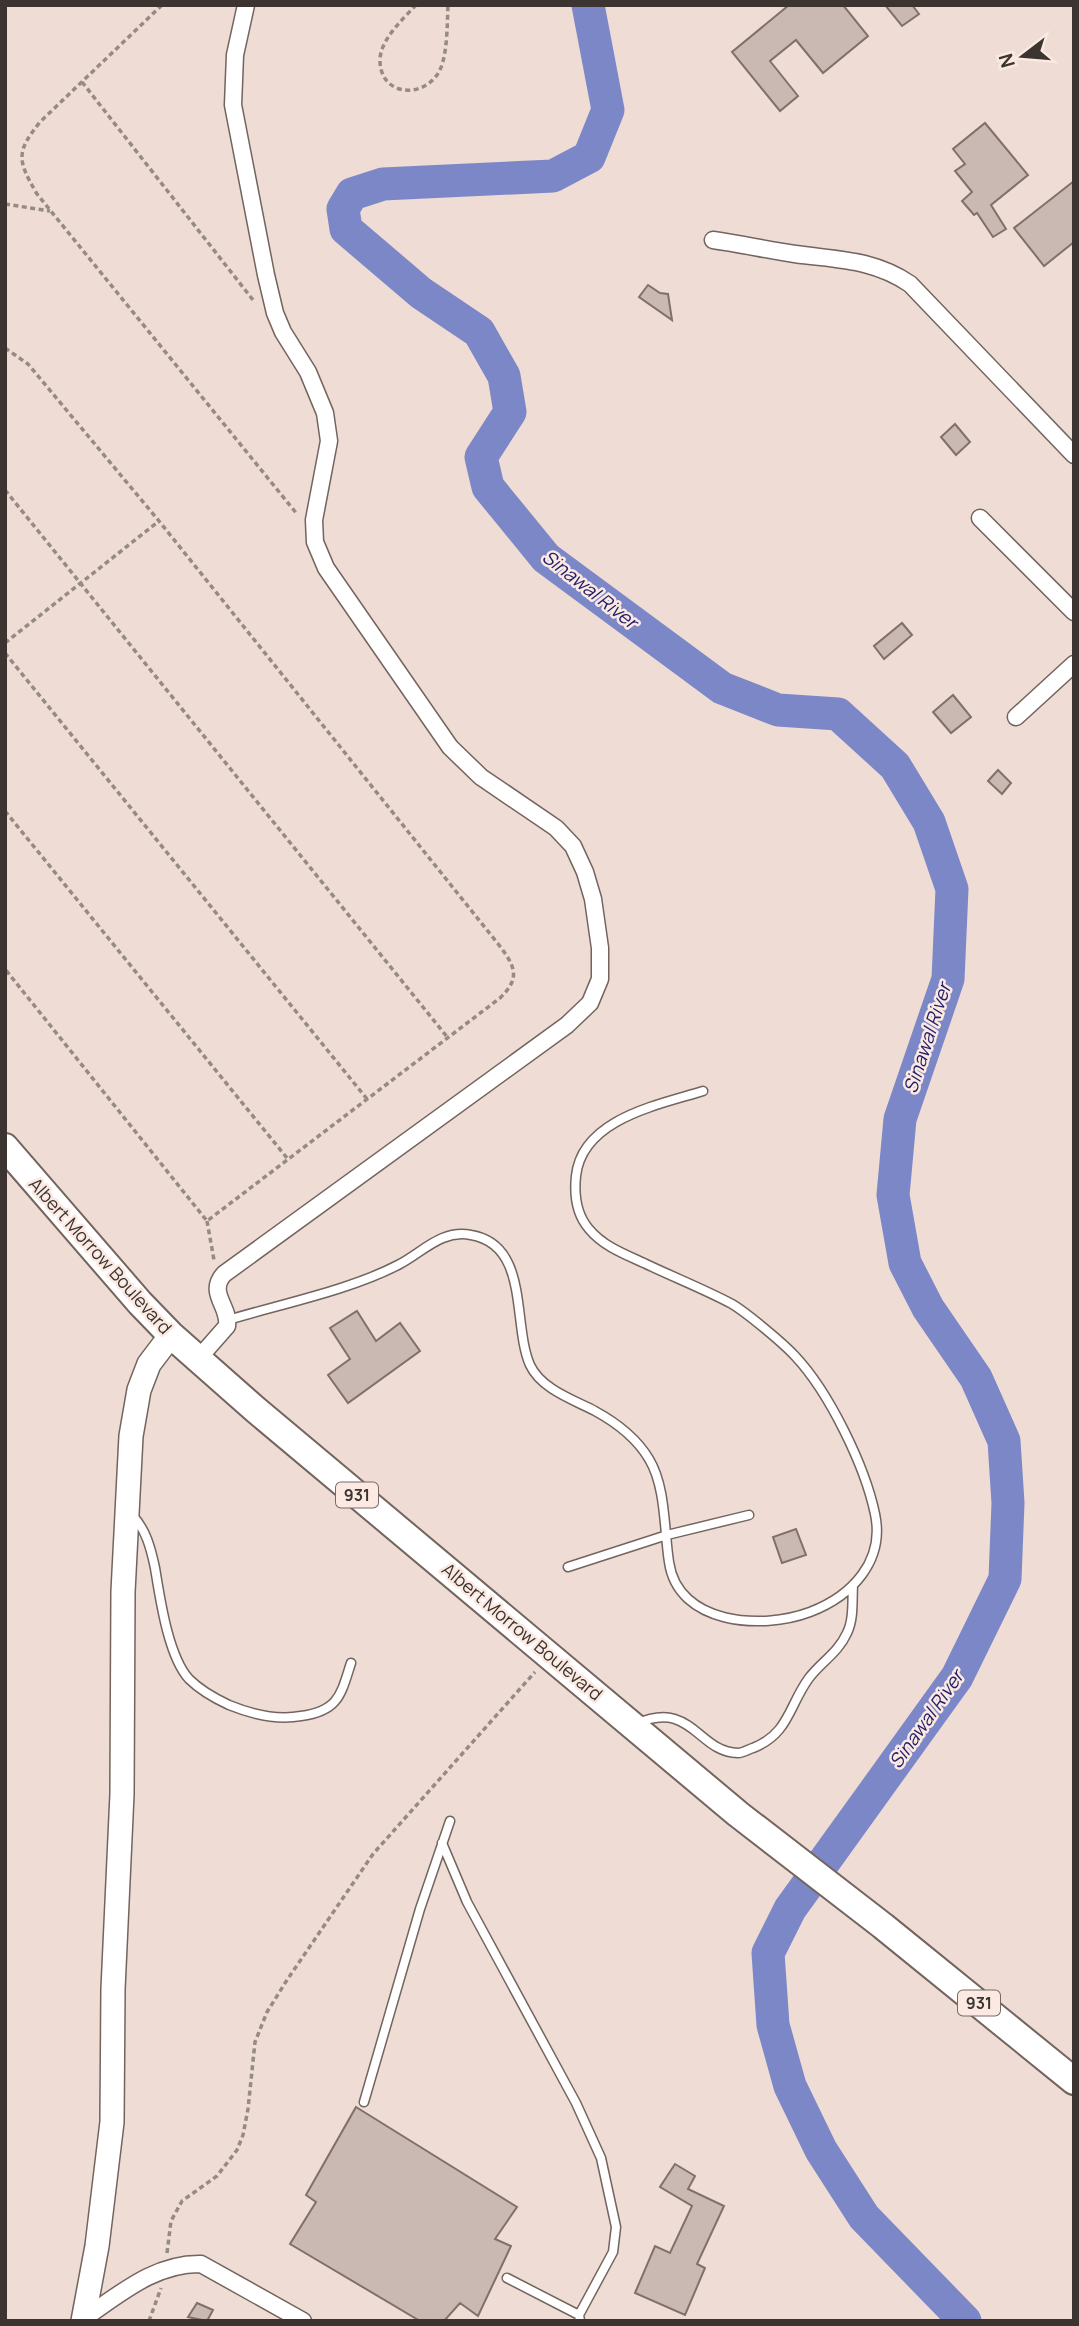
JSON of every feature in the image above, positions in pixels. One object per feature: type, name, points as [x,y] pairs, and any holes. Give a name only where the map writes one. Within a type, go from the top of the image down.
[{"type":"main road","name":"Albert Morrow Boulevard","points":[[5,1147],[171,1335],[256,1410],[738,1814],[883,1926],[1074,2081]]},
{"type":"street","points":[[198,1359],[224,1331],[228,1320],[217,1293],[219,1279],[567,1024],[590,1003],[600,979],[600,948],[593,899],[573,846],[556,828],[481,777],[450,747],[326,568],[315,542],[313,520],[329,441],[325,413],[309,372],[283,332],[275,313],[233,105],[235,55],[246,5]]},
{"type":"street","points":[[713,240],[791,254],[859,261],[896,275],[910,284],[1074,455]]},
{"type":"street","points":[[980,518],[1074,612]]},
{"type":"street","points":[[1016,717],[1074,664]]},
{"type":"street","points":[[83,2320],[97,2246],[112,2122],[113,1989],[122,1794],[123,1592],[131,1436],[139,1390],[149,1364],[171,1335]]},
{"type":"street","points":[[83,2320],[137,2282],[164,2268],[201,2264],[303,2321]]},
{"type":"lane","points":[[228,1320],[344,1286],[399,1265],[427,1245],[451,1234],[485,1238],[506,1257],[514,1275],[520,1330],[531,1369],[559,1395],[595,1411],[631,1435],[651,1462],[661,1495],[669,1564],[675,1583],[690,1602],[721,1618],[755,1620],[806,1614],[827,1605],[853,1586],[870,1565],[879,1534],[872,1502],[857,1459],[828,1402],[795,1356],[735,1306],[608,1246],[587,1227],[575,1199],[576,1170],[586,1147],[612,1124],[654,1106],[703,1091]]},
{"type":"lane","points":[[127,1510],[145,1533],[172,1647],[187,1678],[213,1698],[244,1711],[290,1718],[313,1715],[339,1698],[351,1663]]},
{"type":"lane","points":[[568,1567],[667,1535],[749,1514]]},
{"type":"lane","points":[[633,1725],[665,1716],[682,1722],[721,1749],[740,1753],[761,1745],[782,1729],[803,1686],[835,1653],[848,1632],[853,1586]]},
{"type":"lane","points":[[364,2102],[420,1909],[450,1821]]},
{"type":"lane","points":[[442,1843],[467,1902],[576,2103],[601,2158],[616,2227],[613,2252],[580,2318],[507,2278]]},
{"type":"path","points":[[162,5],[40,122],[21,151],[27,177],[292,506],[315,542]]},
{"type":"path","points":[[416,5],[387,39],[380,59],[384,76],[393,88],[408,92],[421,88],[437,75],[444,59],[448,5]]},
{"type":"path","points":[[82,82],[257,305]]},
{"type":"path","points":[[5,204],[52,211]]},
{"type":"path","points":[[5,348],[28,364],[159,522],[509,959],[514,977],[510,989],[207,1221]]},
{"type":"path","points":[[5,491],[448,1038]]},
{"type":"path","points":[[5,643],[159,522]]},
{"type":"path","points":[[5,653],[367,1099]]},
{"type":"path","points":[[5,811],[287,1158]]},
{"type":"path","points":[[5,969],[207,1221],[209,1242],[219,1279]]},
{"type":"path","points":[[149,2321],[160,2291],[171,2221],[182,2201],[217,2176],[237,2150],[243,2135],[255,2042],[267,2012],[373,1854],[550,1655]]},
{"type":"building","points":[[789,5],[843,5],[868,36],[823,73],[796,40],[770,61],[798,96],[780,111],[732,52]]},
{"type":"building","points":[[885,5],[912,5],[919,14],[902,26]]},
{"type":"building","points":[[985,123],[1028,175],[991,205],[1006,229],[993,237],[977,213],[974,215],[962,201],[972,192],[955,171],[965,164],[953,149]]},
{"type":"building","points":[[1074,181],[1074,242],[1044,266],[1014,228]]},
{"type":"building","points":[[648,285],[660,293],[668,294],[672,320],[639,297]]},
{"type":"building","points":[[955,424],[970,442],[956,455],[941,437]]},
{"type":"building","points":[[902,623],[912,635],[884,659],[874,646]]},
{"type":"building","points":[[953,695],[971,717],[951,733],[933,712]]},
{"type":"building","points":[[998,770],[1011,783],[1002,794],[988,781]]},
{"type":"building","points":[[357,1311],[376,1341],[400,1323],[420,1351],[348,1403],[328,1375],[350,1359],[330,1328]]},
{"type":"building","points":[[796,1529],[806,1555],[782,1563],[773,1537]]},
{"type":"building","points":[[356,2107],[517,2207],[495,2239],[511,2246],[478,2316],[460,2303],[444,2321],[420,2321],[290,2244],[316,2202],[306,2195]]},
{"type":"building","points":[[675,2164],[695,2176],[688,2189],[724,2206],[697,2264],[705,2268],[685,2315],[635,2293],[655,2246],[670,2253],[692,2206],[660,2187]]},
{"type":"building","points":[[197,2303],[213,2310],[207,2321],[188,2317]]},
{"type":"waterway","name":"Sinawal River","points":[[588,5],[608,110],[589,157],[553,176],[383,184],[352,194],[343,209],[346,229],[421,293],[479,332],[504,376],[510,412],[481,457],[488,487],[546,558],[722,688],[778,710],[838,714],[895,766],[929,822],[952,889],[948,979],[900,1119],[893,1195],[905,1263],[928,1308],[976,1378],[1004,1441],[1008,1503],[1005,1579],[957,1677],[790,1909],[768,1953],[773,2025],[790,2086],[821,2150],[864,2217],[965,2321]]}]
